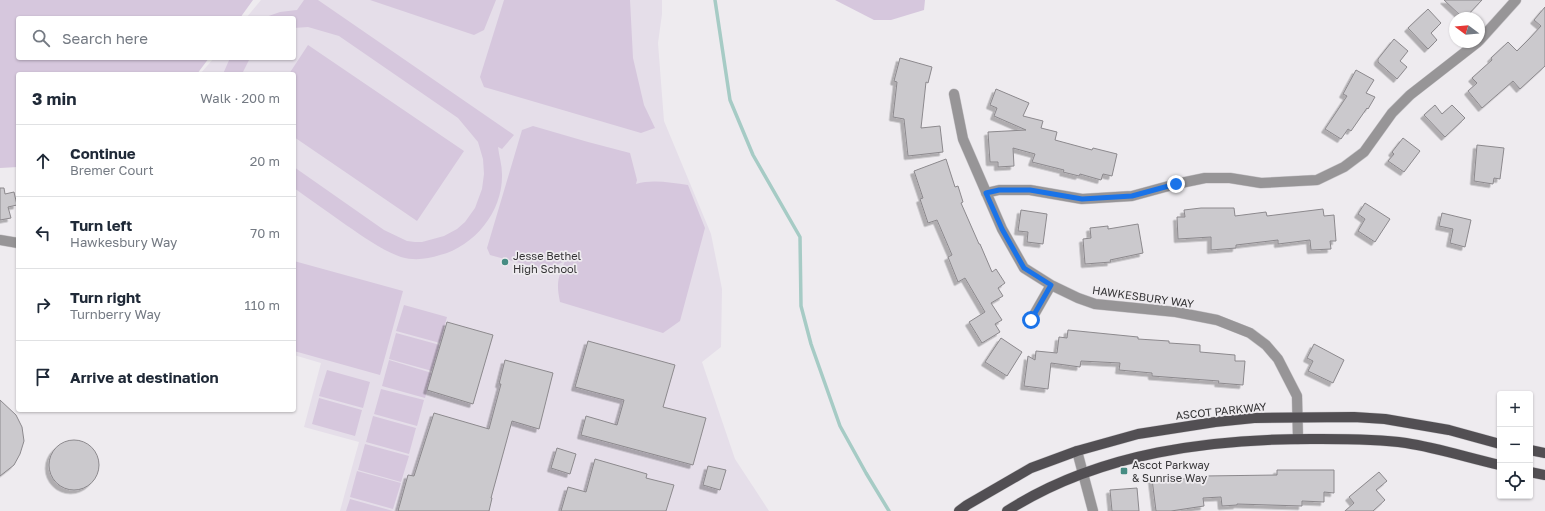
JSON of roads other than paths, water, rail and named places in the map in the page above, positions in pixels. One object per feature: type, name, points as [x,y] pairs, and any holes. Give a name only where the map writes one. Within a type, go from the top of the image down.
[{"type":"main road","name":"ASCOT PARKWAY","points":[[963,508],[1031,468],[1077,451],[1138,434],[1254,418],[1354,417],[1385,419],[1449,430],[1497,443]]},
{"type":"main road","points":[[1007,511],[1038,494],[1083,474],[1122,460],[1213,444],[1249,440],[1357,439],[1405,443],[1443,450],[1497,464]]},
{"type":"main road","points":[[1533,451],[1545,453]]},
{"type":"main road","points":[[1533,473],[1545,475]]},
{"type":"street","points":[[1485,35],[1516,0]]},
{"type":"street","points":[[986,193],[999,190],[1030,190],[1082,199],[1132,196],[1205,178],[1230,178],[1261,182],[1298,182],[1317,180],[1344,167],[1364,152],[1392,113],[1410,95],[1471,48]]},
{"type":"street","name":"HAWKESBURY WAY","points":[[954,94],[963,139],[1002,229],[1024,268],[1051,285],[1078,298],[1095,304],[1176,312],[1217,320],[1250,333],[1266,346],[1278,359],[1296,396],[1298,439]]},
{"type":"street","points":[[0,240],[16,243]]},
{"type":"street","points":[[1031,320],[1051,285]]},
{"type":"street","points":[[1077,451],[1093,511]]},
{"type":"waterway","points":[[715,0],[730,100],[753,155],[800,237],[801,306],[811,344],[840,426],[889,511]]},
{"type":"place","name":"Jesse Bethel High School","points":[[505,262]]},
{"type":"place","name":"Ascot Parkway & Sunrise Way","points":[[1124,471]]}]
